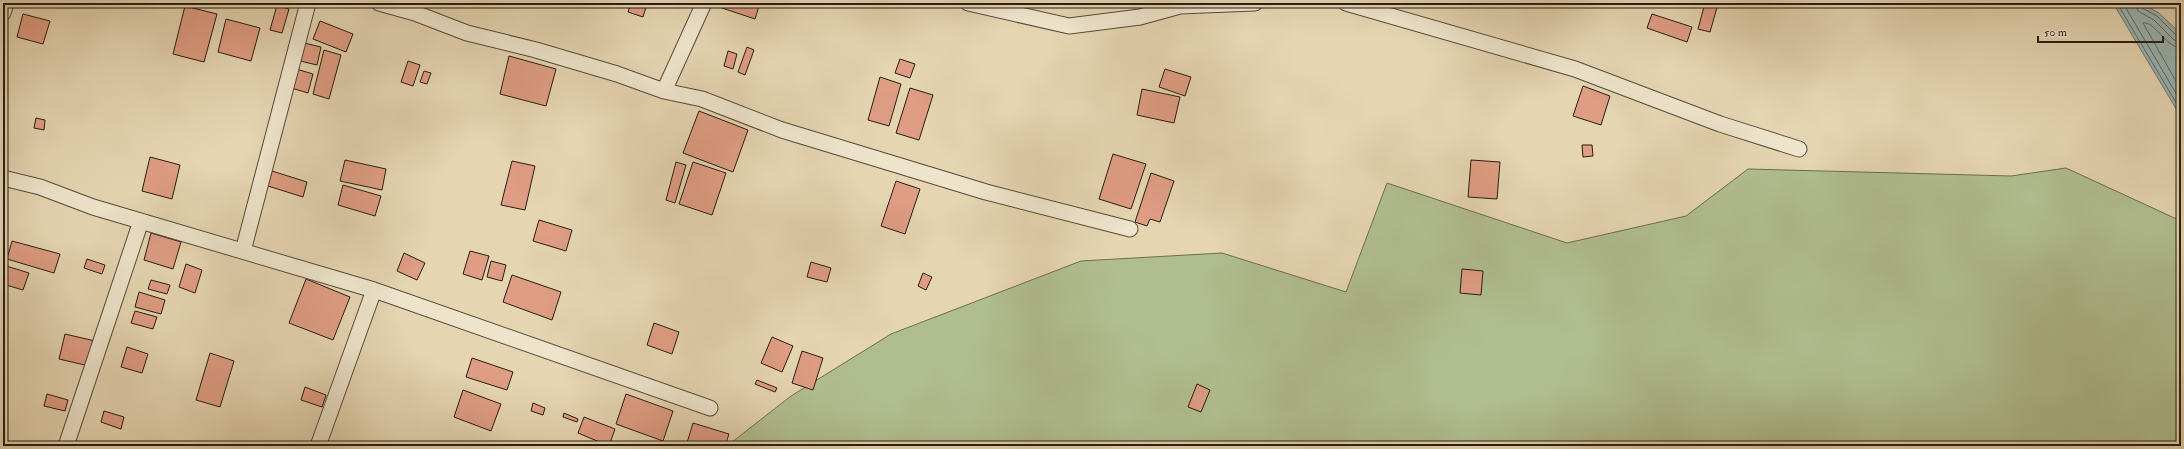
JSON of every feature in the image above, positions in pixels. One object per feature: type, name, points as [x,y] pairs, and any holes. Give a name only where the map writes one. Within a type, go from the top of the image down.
[{"type":"street","points":[[3,13],[6,3]]},
{"type":"street","points":[[243,251],[308,3]]},
{"type":"street","points":[[379,3],[415,13],[467,33],[551,54],[617,74],[664,91],[702,99],[782,130],[870,155],[951,181],[1130,229]]},
{"type":"street","points":[[664,91],[704,3]]},
{"type":"street","points":[[968,3],[1069,26],[1140,17],[1180,6],[1255,3]]},
{"type":"street","points":[[1346,3],[1575,69],[1720,124],[1799,149]]},
{"type":"street","points":[[3,178],[40,187],[92,207],[374,290],[710,408]]},
{"type":"street","points":[[66,446],[141,221]]},
{"type":"street","points":[[318,446],[374,290]]},
{"type":"green space","points":[[2066,168],[2181,221],[2181,446],[727,446],[791,396],[891,334],[1081,261],[1222,253],[1346,292],[1387,183],[1567,243],[1686,216],[1748,169],[2011,176]]},
{"type":"water","points":[[2113,3],[2141,3],[2159,13],[2181,34],[2181,117]]},
{"type":"building","points":[[631,3],[647,4],[643,17],[628,12]]},
{"type":"building","points":[[721,3],[760,3],[755,19],[719,7]]},
{"type":"building","points":[[1705,3],[1718,4],[1710,32],[1698,29]]},
{"type":"building","points":[[277,5],[289,9],[282,33],[270,30]]},
{"type":"building","points":[[185,6],[217,14],[204,62],[173,54]]},
{"type":"building","points":[[23,14],[50,21],[43,44],[17,37]]},
{"type":"building","points":[[1652,14],[1692,27],[1687,42],[1647,28]]},
{"type":"building","points":[[226,19],[260,28],[251,61],[218,52]]},
{"type":"building","points":[[320,21],[353,34],[346,52],[313,39]]},
{"type":"building","points":[[300,42],[321,47],[317,65],[296,60]]},
{"type":"building","points":[[747,47],[754,50],[745,75],[738,72]]},
{"type":"building","points":[[324,50],[341,55],[329,99],[313,94]]},
{"type":"building","points":[[728,51],[737,54],[733,69],[724,66]]},
{"type":"building","points":[[509,56],[556,69],[546,106],[500,94]]},
{"type":"building","points":[[900,59],[915,64],[910,78],[895,73]]},
{"type":"building","points":[[408,61],[420,65],[413,86],[401,82]]},
{"type":"building","points":[[293,68],[313,74],[308,93],[288,87]]},
{"type":"building","points":[[1165,69],[1191,77],[1185,96],[1159,87]]},
{"type":"building","points":[[424,71],[431,73],[427,84],[420,82]]},
{"type":"building","points":[[880,77],[901,84],[889,126],[868,120]]},
{"type":"building","points":[[1583,86],[1610,96],[1601,125],[1573,116]]},
{"type":"building","points":[[910,88],[933,95],[919,140],[896,133]]},
{"type":"building","points":[[1142,89],[1180,97],[1174,123],[1137,115]]},
{"type":"building","points":[[699,111],[748,130],[733,172],[683,153]]},
{"type":"building","points":[[36,118],[45,120],[44,130],[34,128]]},
{"type":"building","points":[[1582,145],[1592,145],[1593,156],[1583,157]]},
{"type":"building","points":[[1113,154],[1146,164],[1131,209],[1099,199]]},
{"type":"building","points":[[150,157],[180,165],[172,199],[142,191]]},
{"type":"building","points":[[345,160],[386,169],[382,190],[340,181]]},
{"type":"building","points":[[1471,160],[1500,162],[1497,199],[1468,197]]},
{"type":"building","points":[[512,161],[535,166],[525,210],[501,205]]},
{"type":"building","points":[[676,162],[686,165],[675,203],[666,200]]},
{"type":"building","points":[[693,162],[726,173],[712,215],[679,204]]},
{"type":"building","points":[[272,171],[307,182],[303,197],[268,186]]},
{"type":"building","points":[[1151,173],[1174,181],[1160,222],[1150,219],[1147,226],[1135,222]]},
{"type":"building","points":[[896,181],[920,189],[905,234],[881,226]]},
{"type":"building","points":[[343,185],[381,196],[375,216],[338,205]]},
{"type":"building","points":[[539,220],[572,230],[566,251],[533,241]]},
{"type":"building","points":[[151,233],[181,242],[173,269],[144,260]]},
{"type":"building","points":[[12,241],[60,254],[54,273],[7,259]]},
{"type":"building","points":[[470,251],[489,256],[482,280],[463,274]]},
{"type":"building","points":[[404,253],[425,263],[417,280],[397,271]]},
{"type":"building","points":[[87,259],[105,265],[102,274],[84,268]]},
{"type":"building","points":[[491,261],[506,265],[502,281],[487,277]]},
{"type":"building","points":[[811,262],[831,268],[827,282],[807,277]]},
{"type":"building","points":[[186,264],[202,270],[195,293],[179,287]]},
{"type":"building","points":[[3,265],[29,273],[23,290],[3,284]]},
{"type":"building","points":[[1462,269],[1483,271],[1481,295],[1460,293]]},
{"type":"building","points":[[923,273],[932,277],[926,290],[918,286]]},
{"type":"building","points":[[512,275],[561,292],[552,320],[503,302]]},
{"type":"building","points":[[306,279],[350,297],[333,340],[289,323]]},
{"type":"building","points":[[151,280],[170,285],[167,294],[148,289]]},
{"type":"building","points":[[139,292],[165,300],[161,314],[135,307]]},
{"type":"building","points":[[135,311],[157,317],[153,329],[131,323]]},
{"type":"building","points":[[654,323],[679,332],[672,354],[647,345]]},
{"type":"building","points":[[65,334],[95,341],[89,366],[59,359]]},
{"type":"building","points":[[772,337],[793,346],[782,372],[761,363]]},
{"type":"building","points":[[127,347],[148,354],[142,373],[121,367]]},
{"type":"building","points":[[802,351],[823,358],[813,390],[792,383]]},
{"type":"building","points":[[210,353],[234,361],[220,407],[196,400]]},
{"type":"building","points":[[472,358],[513,372],[507,390],[466,377]]},
{"type":"building","points":[[757,380],[777,388],[775,392],[755,384]]},
{"type":"building","points":[[1197,384],[1210,390],[1201,412],[1188,407]]},
{"type":"building","points":[[305,387],[326,395],[322,407],[301,400]]},
{"type":"building","points":[[463,390],[501,404],[491,431],[454,417]]},
{"type":"building","points":[[47,394],[68,400],[65,411],[44,406]]},
{"type":"building","points":[[626,394],[673,411],[663,441],[616,424]]},
{"type":"building","points":[[533,403],[545,408],[543,415],[531,411]]},
{"type":"building","points":[[104,411],[124,417],[121,429],[101,422]]},
{"type":"building","points":[[564,413],[578,419],[577,422],[563,417]]},
{"type":"building","points":[[584,417],[615,429],[609,446],[578,433]]},
{"type":"building","points":[[693,423],[729,434],[725,446],[686,446]]}]
